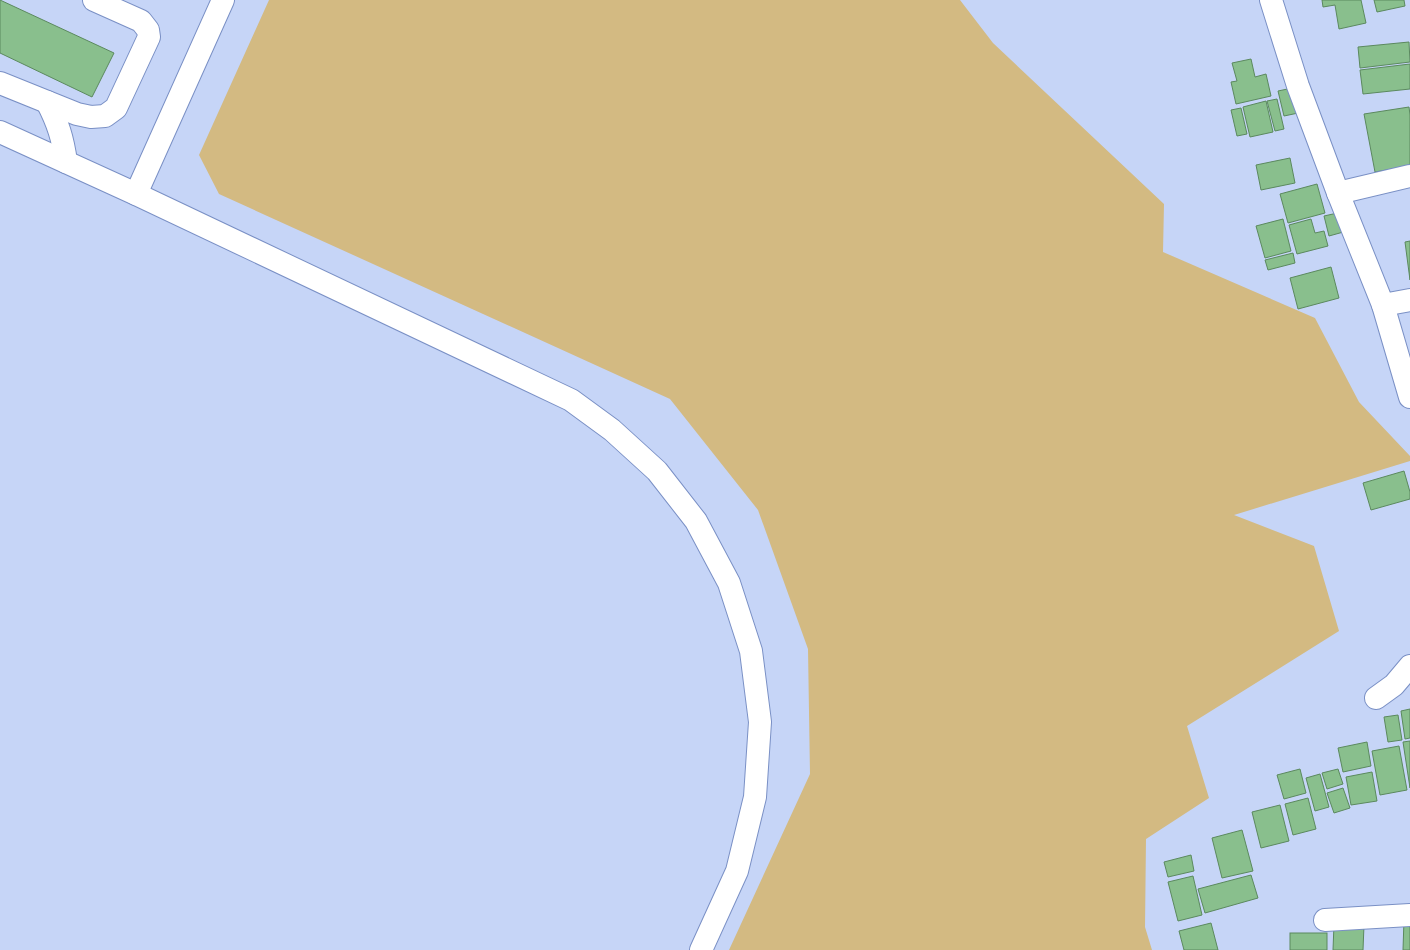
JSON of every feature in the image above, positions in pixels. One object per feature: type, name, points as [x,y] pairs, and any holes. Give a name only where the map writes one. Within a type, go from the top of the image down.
[{"type":"street","points":[[0,84],[78,114],[92,117],[105,116],[116,108],[149,37],[148,30],[141,21],[94,0]]},
{"type":"street","points":[[136,194],[223,0]]},
{"type":"street","points":[[1272,0],[1296,80],[1338,193],[1383,305],[1410,397]]},
{"type":"street","points":[[47,102],[57,121],[63,141],[66,162]]},
{"type":"street","points":[[0,132],[136,194],[571,400],[612,430],[657,471],[696,521],[730,583],[751,651],[760,722],[755,797],[737,871],[701,950]]},
{"type":"street","points":[[1338,193],[1410,176]]},
{"type":"street","points":[[1383,305],[1410,300]]},
{"type":"street","points":[[1376,698],[1394,686],[1410,666]]},
{"type":"street","points":[[1325,920],[1410,914]]},
{"type":"shaded area","points":[[269,0],[960,0],[993,43],[1164,204],[1163,252],[1315,318],[1359,402],[1410,456],[1410,461],[1234,515],[1314,546],[1339,631],[1187,726],[1209,798],[1146,839],[1145,927],[1152,950],[729,950],[810,774],[808,649],[758,510],[670,399],[219,194],[199,155]]},
{"type":"building","points":[[0,0],[114,53],[92,97],[0,53]]},
{"type":"building","points":[[1322,0],[1361,0],[1366,23],[1339,29],[1335,5],[1323,7]]},
{"type":"building","points":[[1374,0],[1404,0],[1405,6],[1377,12]]},
{"type":"building","points":[[1409,42],[1410,62],[1360,68],[1358,47]]},
{"type":"building","points":[[1251,59],[1255,77],[1266,74],[1271,96],[1236,104],[1231,82],[1237,81],[1232,63]]},
{"type":"building","points":[[1410,64],[1410,89],[1363,94],[1360,70]]},
{"type":"building","points":[[1297,87],[1303,112],[1284,116],[1278,91]]},
{"type":"building","points":[[1277,99],[1284,129],[1275,131],[1267,101]]},
{"type":"building","points":[[1266,101],[1273,132],[1250,137],[1243,107]]},
{"type":"building","points":[[1409,107],[1410,166],[1375,172],[1364,114]]},
{"type":"building","points":[[1241,108],[1247,134],[1237,136],[1231,110]]},
{"type":"building","points":[[1290,158],[1295,183],[1261,190],[1256,165]]},
{"type":"building","points":[[1317,184],[1325,213],[1288,223],[1280,194]]},
{"type":"building","points":[[1342,212],[1347,231],[1329,236],[1324,216]]},
{"type":"building","points":[[1283,219],[1291,251],[1265,258],[1256,226]]},
{"type":"building","points":[[1311,219],[1315,233],[1324,231],[1328,246],[1297,254],[1289,225]]},
{"type":"building","points":[[1410,241],[1410,280],[1405,242]]},
{"type":"building","points":[[1293,253],[1295,263],[1268,270],[1265,260]]},
{"type":"building","points":[[1331,267],[1339,298],[1298,309],[1290,278]]},
{"type":"building","points":[[1404,471],[1410,492],[1410,499],[1371,510],[1363,483]]},
{"type":"building","points":[[1410,709],[1410,738],[1405,739],[1401,711]]},
{"type":"building","points":[[1398,715],[1402,740],[1388,742],[1384,717]]},
{"type":"building","points":[[1410,741],[1410,788],[1403,742]]},
{"type":"building","points":[[1367,742],[1371,766],[1343,772],[1338,748]]},
{"type":"building","points":[[1399,746],[1407,790],[1380,795],[1372,751]]},
{"type":"building","points":[[1300,769],[1306,793],[1284,799],[1277,775]]},
{"type":"building","points":[[1338,769],[1343,784],[1327,789],[1322,773]]},
{"type":"building","points":[[1372,772],[1377,801],[1351,805],[1346,777]]},
{"type":"building","points":[[1320,774],[1329,807],[1315,811],[1306,778]]},
{"type":"building","points":[[1343,788],[1350,808],[1334,813],[1327,793]]},
{"type":"building","points":[[1308,798],[1316,829],[1293,835],[1285,804]]},
{"type":"building","points":[[1280,805],[1289,841],[1261,848],[1252,812]]},
{"type":"building","points":[[1242,830],[1253,871],[1222,878],[1212,838]]},
{"type":"building","points":[[1191,855],[1194,871],[1168,877],[1164,862]]},
{"type":"building","points":[[1251,875],[1258,898],[1205,913],[1198,889]]},
{"type":"building","points":[[1193,876],[1202,915],[1178,921],[1168,882]]},
{"type":"building","points":[[1404,919],[1410,919],[1410,950],[1403,950]]},
{"type":"building","points":[[1211,923],[1218,950],[1184,950],[1179,931]]},
{"type":"building","points":[[1334,924],[1364,925],[1363,950],[1333,950]]},
{"type":"building","points":[[1290,933],[1327,933],[1327,950],[1290,950]]}]
